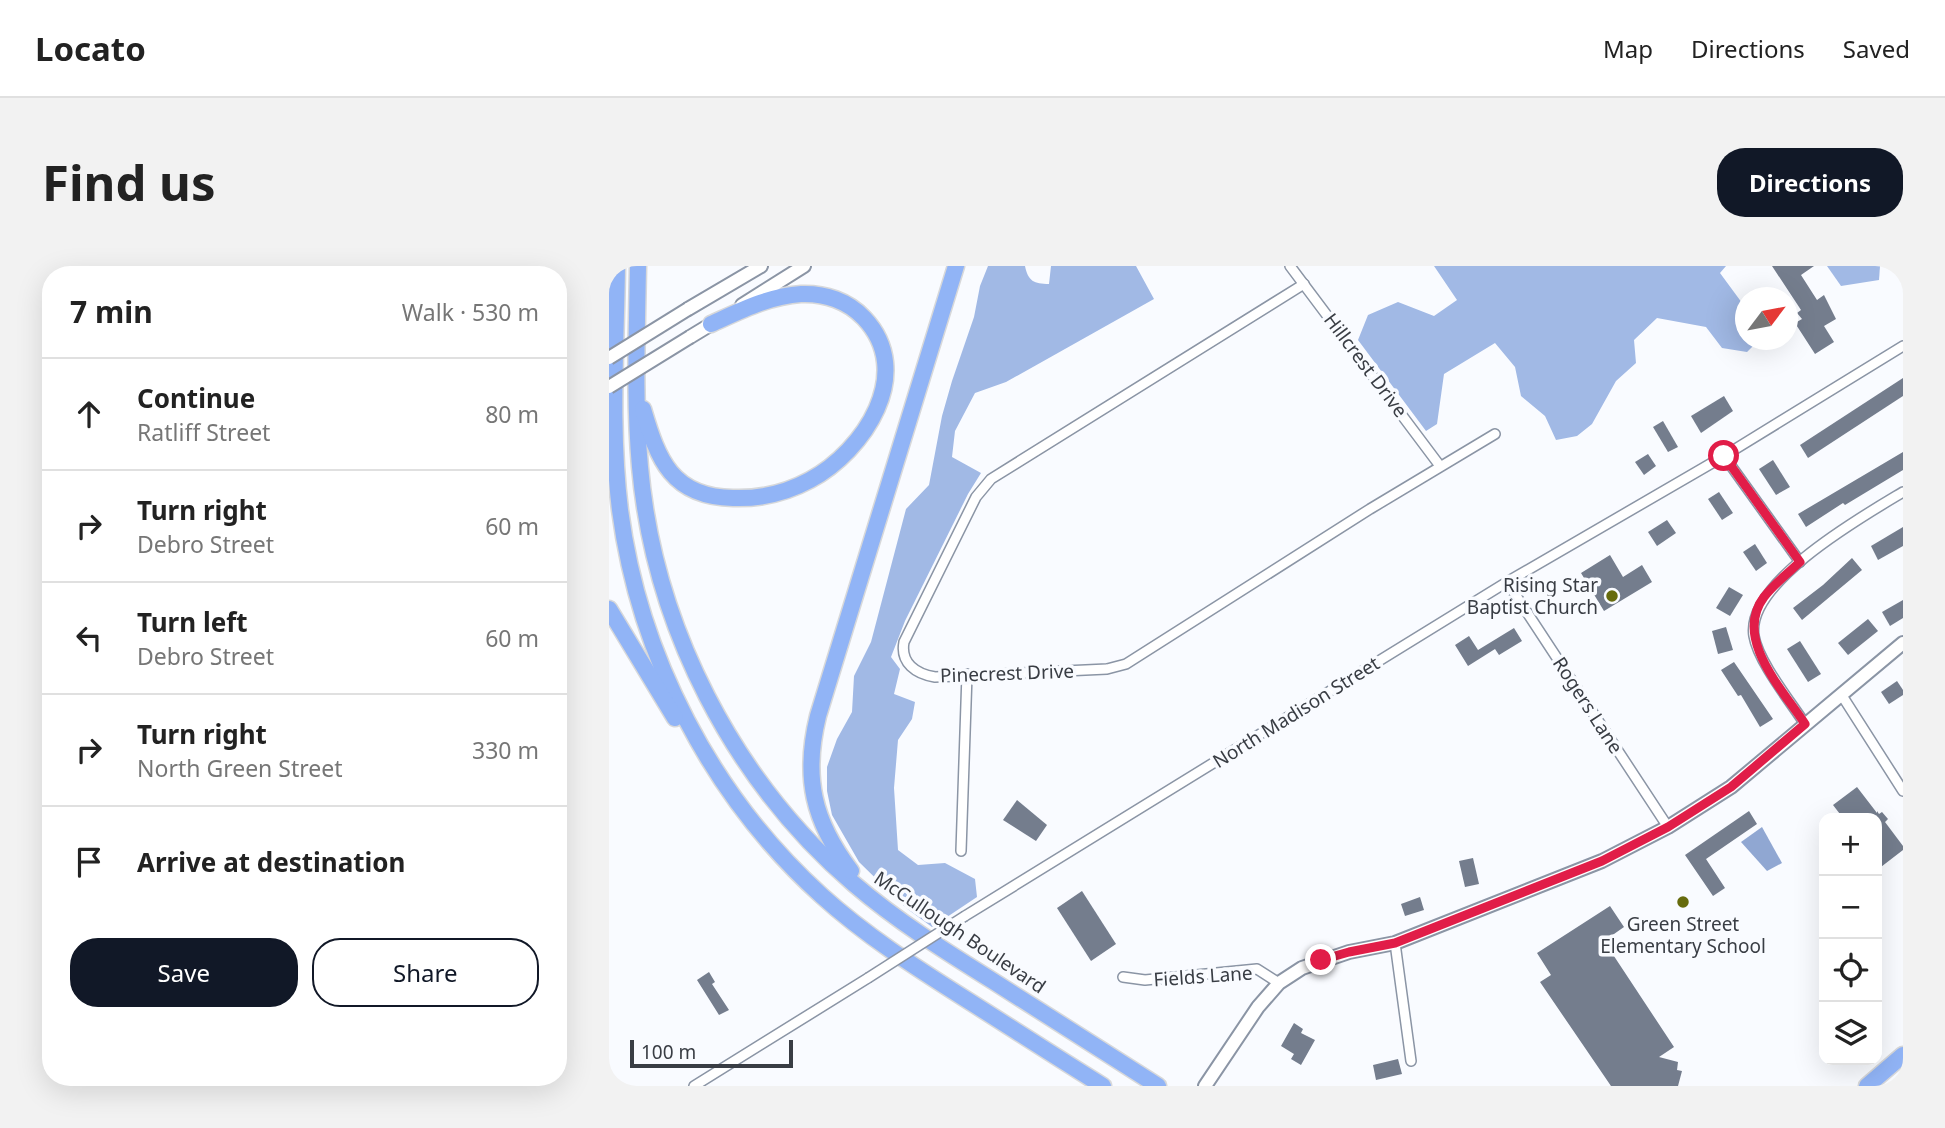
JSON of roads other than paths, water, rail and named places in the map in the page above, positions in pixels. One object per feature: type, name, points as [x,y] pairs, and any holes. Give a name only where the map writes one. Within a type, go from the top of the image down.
[{"type":"highway","points":[[617,266],[616,458],[620,511],[630,566],[646,624],[668,682],[700,744],[732,795]]},
{"type":"highway","name":"McCullough Boulevard","points":[[638,266],[639,466],[646,515],[662,583],[691,663],[729,735],[773,799],[827,858],[886,910],[928,940],[1158,1086]]},
{"type":"highway","points":[[886,910],[854,875],[827,835],[811,785],[811,750],[818,716],[956,266]]},
{"type":"highway","points":[[637,388],[650,437],[667,468],[684,484],[716,497],[759,497],[785,491],[810,480],[840,459],[859,439],[872,419],[885,387],[883,353],[869,324],[844,303],[813,294],[792,295],[768,300],[711,324]]},
{"type":"highway","points":[[609,609],[702,760],[800,876],[851,920],[932,978],[1103,1086]]},
{"type":"highway","points":[[1867,1086],[1903,1055]]},
{"type":"street","points":[[609,358],[761,266]]},
{"type":"street","points":[[609,387],[804,266]]},
{"type":"street","name":"Hillcrest Drive","points":[[1290,266],[1440,466]]},
{"type":"street","name":"Pinecrest Drive","points":[[1304,284],[997,474],[985,485],[939,568],[903,648],[906,659],[919,673],[935,677],[1120,666],[1495,434]]},
{"type":"street","name":"North Madison Street","points":[[694,1086],[1507,582],[1724,456],[1903,346]]},
{"type":"street","points":[[1724,456],[1800,562]]},
{"type":"street","points":[[1805,724],[1758,651],[1753,635],[1753,621],[1763,598],[1800,562],[1848,526],[1903,492]]},
{"type":"street","name":"Rogers Lane","points":[[1507,582],[1668,827]]},
{"type":"street","points":[[1205,1086],[1258,1007],[1279,983],[1302,968],[1349,952],[1395,943],[1602,861],[1668,827],[1731,787],[1903,643]]},
{"type":"street","points":[[961,851],[967,674]]},
{"type":"street","points":[[1841,694],[1903,791]]},
{"type":"street","points":[[1395,943],[1411,1061]]},
{"type":"street","name":"Fields Lane","points":[[1123,977],[1145,980],[1257,969],[1279,983]]},
{"type":"place","name":"Rising Star Baptist Church","points":[[1612,596]]},
{"type":"place","name":"Green Street Elementary School","points":[[1683,902]]}]
